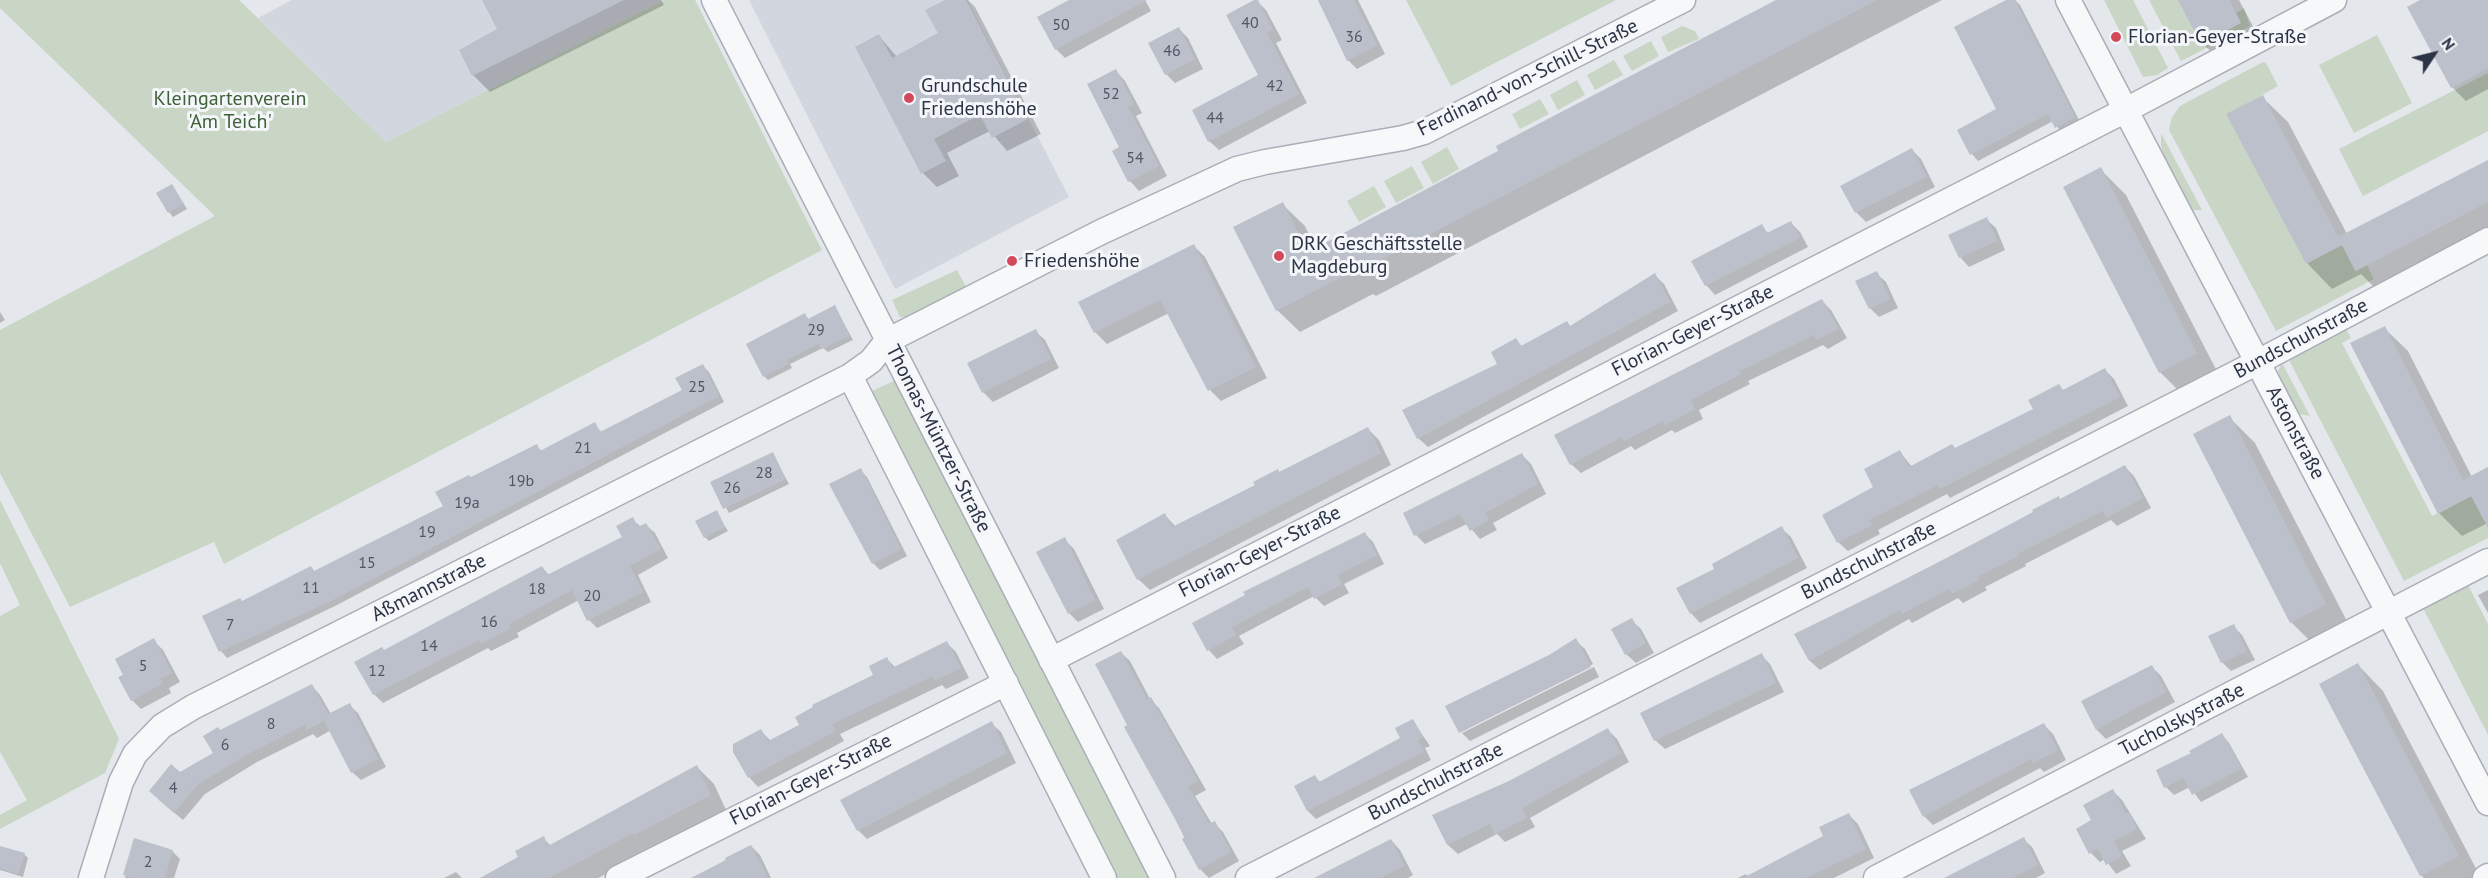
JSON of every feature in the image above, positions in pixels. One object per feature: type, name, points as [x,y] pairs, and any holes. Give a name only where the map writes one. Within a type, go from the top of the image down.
[{"type":"street","name":"Thomas-Müntzer-Straße","points":[[714,0],[1163,878]]},
{"type":"street","name":"Ferdinand-von-Schill-Straße","points":[[850,376],[871,361],[887,341],[1101,232],[1228,173],[1265,162],[1403,138],[1424,132],[1683,0]]},
{"type":"street","name":"Astonstraße","points":[[2068,0],[2488,803]]},
{"type":"street","name":"Florian-Geyer-Straße","points":[[1051,660],[2126,110],[2334,0]]},
{"type":"street","name":"Bundschuhstraße","points":[[1248,878],[2258,362],[2488,240]]},
{"type":"street","points":[[850,376],[1104,878]]},
{"type":"street","name":"Aßmannstraße","points":[[91,878],[127,768],[145,741],[162,726],[204,702],[850,376]]},
{"type":"street","name":"Tucholskystraße","points":[[1876,878],[2488,561]]},
{"type":"street","name":"Florian-Geyer-Straße","points":[[618,878],[1005,683]]},
{"type":"shaded area","points":[[292,0],[664,0],[386,142],[258,18]]},
{"type":"shaded area","name":"Grundschule Friedenshöhe","points":[[749,0],[967,0],[1069,197],[895,289]]},
{"type":"green space","name":"Kleingartenverein 'Am Teich'","points":[[0,0],[239,0],[386,142],[664,0],[695,0],[822,250],[224,564],[214,542],[70,607],[0,473],[0,330],[215,216],[0,8]]},
{"type":"green space","points":[[1406,0],[1616,0],[1451,86]]},
{"type":"green space","points":[[2104,0],[2133,0],[2168,68],[2157,75],[2143,77]]},
{"type":"green space","points":[[2149,0],[2178,0],[2241,23],[2236,13],[2244,8],[2250,26],[2181,61]]},
{"type":"green space","points":[[1682,26],[1695,31],[1699,39],[1668,52],[1661,37]]},
{"type":"green space","points":[[2377,35],[2412,103],[2354,133],[2319,65]]},
{"type":"green space","points":[[1651,41],[1659,56],[1632,71],[1623,56]]},
{"type":"green space","points":[[1614,60],[1623,75],[1595,90],[1587,75]]},
{"type":"green space","points":[[2263,62],[2266,63],[2278,86],[2227,115],[2306,264],[2342,245],[2355,271],[2367,265],[2374,279],[2276,331],[2169,130],[2172,117],[2180,106]]},
{"type":"green space","points":[[2488,73],[2488,131],[2363,196],[2339,149]]},
{"type":"green space","points":[[1577,80],[1585,95],[1558,110],[1550,95]]},
{"type":"green space","points":[[1540,99],[1549,114],[1520,129],[1512,114]]},
{"type":"green space","points":[[2161,133],[2202,210],[2193,210],[2165,158],[2161,146]]},
{"type":"green space","points":[[1447,147],[1459,169],[1433,184],[1421,162]]},
{"type":"green space","points":[[1412,166],[1424,188],[1396,203],[1384,181]]},
{"type":"green space","points":[[1374,186],[1386,207],[1359,222],[1347,201]]},
{"type":"green space","points":[[957,270],[967,289],[910,317],[900,317],[892,300]]},
{"type":"green space","points":[[2345,327],[2351,338],[2342,343],[2432,516],[2472,496],[2488,518],[2488,538],[2404,581],[2288,358]]},
{"type":"green space","points":[[2282,363],[2310,416],[2299,414],[2280,380],[2278,371]]},
{"type":"green space","points":[[898,379],[1151,878],[1114,878],[868,393]]},
{"type":"green space","points":[[0,500],[119,739],[105,773],[0,829],[0,815],[27,800],[0,752],[0,616],[20,605],[0,563]]},
{"type":"green space","points":[[2468,585],[2488,624],[2488,735],[2423,608]]},
{"type":"building","points":[[482,0],[624,0],[472,76],[459,50],[497,29]]},
{"type":"building","points":[[945,0],[966,0],[1028,119],[992,138],[980,115],[960,125],[934,139],[946,161],[921,174],[855,47],[879,34],[892,58],[938,33],[925,10]]},
{"type":"building","points":[[1069,0],[1147,0],[1055,50],[1037,17]]},
{"type":"building","points":[[1258,0],[1273,30],[1267,33],[1299,94],[1208,142],[1192,110],[1258,75],[1226,15]]},
{"type":"building","points":[[1318,0],[1354,0],[1377,45],[1347,61]]},
{"type":"building","points":[[1776,0],[1877,0],[1352,275],[1351,272],[1276,311],[1233,227],[1283,202],[1308,252],[1498,151],[1496,146]]},
{"type":"building","points":[[2006,0],[2015,0],[2075,117],[2055,128],[2048,114],[1970,155],[1957,130],[1996,109],[1954,27]]},
{"type":"building","points":[[2178,0],[2229,0],[2241,23],[2201,44]]},
{"type":"building","points":[[2420,0],[2488,0],[2488,68],[2451,88],[2407,7]]},
{"type":"building","points":[[1179,27],[1195,59],[1165,75],[1148,43]]},
{"type":"building","points":[[1116,69],[1134,104],[1128,107],[1159,166],[1128,182],[1112,151],[1119,147],[1087,84]]},
{"type":"building","points":[[2263,95],[2338,237],[2488,160],[2488,202],[2356,271],[2342,245],[2306,264],[2226,114]]},
{"type":"building","points":[[1912,148],[1927,177],[1855,213],[1840,186]]},
{"type":"building","points":[[2101,167],[2197,353],[2159,373],[2063,187]]},
{"type":"building","points":[[172,184],[184,204],[168,213],[156,193]]},
{"type":"building","points":[[1987,217],[1997,241],[1959,258],[1948,235]]},
{"type":"building","points":[[1791,221],[1800,238],[1705,286],[1691,261],[1762,224],[1767,233]]},
{"type":"building","points":[[1194,244],[1256,367],[1208,391],[1160,300],[1094,333],[1078,302]]},
{"type":"building","points":[[1877,271],[1890,299],[1869,309],[1855,281]]},
{"type":"building","points":[[1655,273],[1670,302],[1417,439],[1402,410],[1497,364],[1491,352],[1516,338],[1521,346],[1567,321],[1570,326]]},
{"type":"building","points":[[1822,299],[1839,329],[1817,340],[1814,335],[1740,371],[1741,374],[1691,400],[1695,409],[1665,425],[1663,421],[1624,441],[1622,437],[1570,465],[1554,435]]},
{"type":"building","points":[[835,305],[850,336],[822,349],[819,344],[787,360],[789,364],[763,377],[746,344],[805,313],[808,319]]},
{"type":"building","points":[[2385,326],[2463,480],[2488,467],[2488,528],[2471,496],[2438,514],[2350,343]]},
{"type":"building","points":[[1036,329],[1051,359],[982,393],[967,363]]},
{"type":"building","points":[[703,364],[719,396],[329,602],[219,652],[202,616],[240,598],[242,601],[311,566],[314,571],[443,506],[435,492],[469,475],[471,477],[537,444],[540,451],[595,422],[600,432],[682,390],[675,378]]},
{"type":"building","points":[[2105,368],[2120,397],[1940,489],[1938,485],[1869,520],[1872,525],[1837,543],[1822,515],[1873,487],[1864,469],[1900,450],[1909,467],[1952,444],[1955,448],[2033,409],[2028,400],[2059,384],[2063,390]]},
{"type":"building","points":[[2230,415],[2326,604],[2290,623],[2193,434]]},
{"type":"building","points":[[1368,427],[1381,453],[1137,580],[1116,540],[1165,513],[1172,527],[1255,485],[1253,482],[1278,469],[1279,472]]},
{"type":"building","points":[[773,452],[786,479],[723,509],[710,482]]},
{"type":"building","points":[[1522,453],[1538,484],[1485,513],[1489,520],[1470,531],[1460,514],[1414,536],[1403,513]]},
{"type":"building","points":[[2125,465],[2143,498],[2106,518],[2103,511],[2017,554],[2018,556],[1977,577],[1979,580],[1952,594],[1949,589],[1902,614],[1900,610],[1809,661],[1794,634],[1911,577],[2033,512],[2032,510],[2059,496],[2060,499]]},
{"type":"building","points":[[861,468],[901,549],[872,564],[829,484]]},
{"type":"building","points":[[717,510],[725,527],[704,538],[695,521]]},
{"type":"building","points":[[633,517],[638,527],[646,523],[661,549],[630,566],[643,592],[587,621],[572,590],[509,624],[511,628],[481,644],[479,640],[373,695],[354,662],[382,647],[384,650],[542,566],[547,575],[622,537],[616,526]]},
{"type":"building","points":[[1782,526],[1798,558],[1690,614],[1676,588],[1714,569],[1712,564]]},
{"type":"building","points":[[1365,532],[1377,555],[1337,575],[1342,584],[1314,599],[1308,587],[1232,627],[1236,635],[1207,651],[1192,623],[1245,595],[1243,592]]},
{"type":"building","points":[[1065,537],[1095,600],[1068,614],[1036,552]]},
{"type":"building","points":[[1632,618],[1646,643],[1625,655],[1611,629]]},
{"type":"building","points":[[2234,624],[2247,651],[2221,663],[2208,636]]},
{"type":"building","points":[[154,638],[172,673],[160,679],[163,683],[131,701],[118,677],[123,675],[115,659]]},
{"type":"building","points":[[1576,638],[1591,667],[1459,733],[1445,706],[1549,655]]},
{"type":"building","points":[[947,641],[961,668],[935,681],[933,676],[832,724],[836,731],[748,778],[733,752],[733,744],[761,729],[768,741],[799,725],[795,717],[813,707],[812,705],[873,675],[869,666],[887,657],[892,668]]},
{"type":"building","points":[[1121,651],[1147,699],[1151,697],[1198,781],[1188,786],[1209,824],[1215,821],[1231,852],[1199,870],[1182,839],[1185,837],[1124,727],[1127,725],[1095,664]]},
{"type":"building","points":[[1762,653],[1776,683],[1654,741],[1640,713]]},
{"type":"building","points":[[2358,663],[2459,856],[2420,876],[2319,684]]},
{"type":"building","points":[[2152,665],[2166,692],[2096,730],[2081,701]]},
{"type":"building","points":[[312,684],[328,714],[350,703],[378,759],[351,773],[324,721],[307,730],[305,725],[248,754],[197,785],[174,813],[149,791],[171,764],[180,772],[213,753],[203,736],[218,727],[220,730]]},
{"type":"building","points":[[1413,719],[1423,737],[1418,740],[1424,752],[1307,811],[1294,786],[1315,775],[1319,782],[1400,738],[1395,728]]},
{"type":"building","points":[[992,721],[1007,753],[857,831],[840,800]]},
{"type":"building","points":[[2044,723],[2058,750],[2033,763],[2031,759],[1923,817],[1909,790]]},
{"type":"building","points":[[1608,728],[1621,753],[1522,808],[1527,818],[1494,834],[1490,824],[1447,845],[1432,815],[1509,781]]},
{"type":"building","points":[[2222,733],[2242,768],[2192,795],[2183,778],[2164,788],[2156,770],[2191,753],[2189,751]]},
{"type":"building","points":[[697,765],[711,795],[549,878],[480,878],[518,857],[515,851],[544,836],[548,846]]},
{"type":"building","points":[[2113,789],[2126,814],[2129,812],[2137,829],[2114,841],[2122,856],[2106,865],[2098,849],[2089,854],[2076,829],[2091,820],[2083,805]]},
{"type":"building","points":[[1849,813],[1866,849],[1806,878],[1743,878],[1823,836],[1819,827]]},
{"type":"building","points":[[2024,837],[2038,865],[2012,878],[1944,878]]},
{"type":"building","points":[[134,838],[173,850],[165,878],[133,878],[123,875]]},
{"type":"building","points":[[1391,839],[1405,866],[1381,878],[1314,878]]},
{"type":"building","points":[[751,845],[768,878],[691,878],[726,860],[725,858]]},
{"type":"building","points":[[0,846],[25,853],[18,874],[0,868]]},
{"type":"place","name":"Florian-Geyer-Straße","points":[[2116,37]]},
{"type":"place","name":"Grundschule Friedenshöhe","points":[[909,98]]},
{"type":"place","name":"DRK Geschäftsstelle Magdeburg","points":[[1279,256]]},
{"type":"place","name":"Friedenshöhe","points":[[1012,261]]}]
